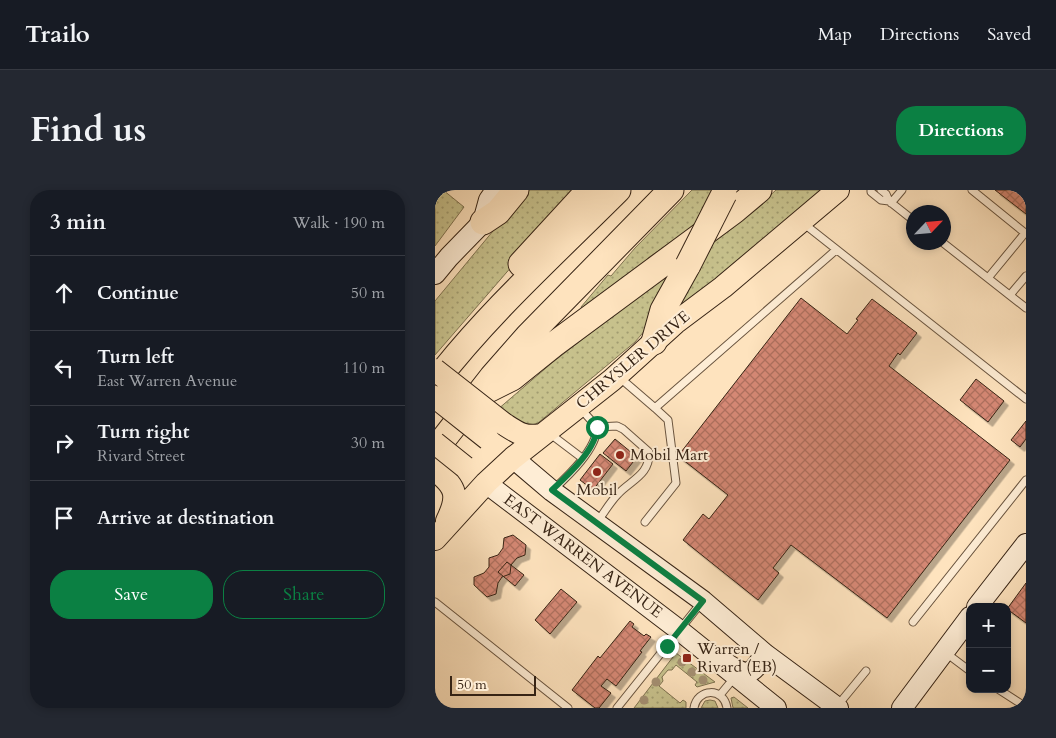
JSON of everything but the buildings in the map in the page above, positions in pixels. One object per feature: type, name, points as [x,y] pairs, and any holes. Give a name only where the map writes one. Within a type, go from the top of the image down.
[{"type":"highway","points":[[483,222],[498,212],[516,190]]},
{"type":"highway","points":[[459,352],[486,302],[589,190]]},
{"type":"highway","points":[[435,382],[459,352],[534,273],[618,190]]},
{"type":"highway","points":[[435,450],[478,394],[528,336],[671,190]]},
{"type":"highway","points":[[478,394],[512,378],[553,345],[734,211],[759,190]]},
{"type":"highway","points":[[654,342],[663,310],[725,192]]},
{"type":"main road","points":[[435,274],[483,222],[489,200],[496,190]]},
{"type":"main road","name":"CHRYSLER DRIVE","points":[[439,534],[486,483],[513,458],[579,406],[838,190]]},
{"type":"main road","points":[[435,370],[496,432],[530,437],[544,433]]},
{"type":"main road","name":"EAST WARREN AVENUE","points":[[435,397],[496,432],[513,458],[552,490],[703,601],[765,654],[837,707]]},
{"type":"main road","name":"EAST WARREN AVENUE","points":[[435,443],[449,472],[486,483],[679,630],[777,708]]},
{"type":"main road","points":[[439,534],[454,507],[455,501],[449,472]]},
{"type":"main road","points":[[529,516],[531,499],[539,492],[552,490]]},
{"type":"main road","points":[[980,603],[1026,544]]},
{"type":"main road","points":[[901,708],[966,622]]},
{"type":"main road","points":[[698,645],[741,672],[750,672],[765,654]]},
{"type":"lane","points":[[871,190],[881,200],[890,202]]},
{"type":"lane","points":[[881,190],[886,194],[890,202],[906,215]]},
{"type":"lane","points":[[890,202],[902,190]]},
{"type":"lane","points":[[972,190],[1025,233],[988,278]]},
{"type":"lane","points":[[801,222],[1026,399]]},
{"type":"lane","points":[[951,249],[1026,308]]},
{"type":"lane","points":[[655,408],[836,250]]},
{"type":"lane","points":[[1010,295],[1026,276]]},
{"type":"lane","points":[[616,375],[669,420],[676,483],[645,522]]},
{"type":"lane","points":[[552,490],[577,467],[597,434],[597,427],[579,406]]},
{"type":"lane","points":[[597,427],[617,426],[623,429],[649,452],[650,460],[648,467],[618,494],[597,523]]},
{"type":"lane","points":[[544,433],[582,458]]},
{"type":"lane","points":[[913,622],[1026,480]]},
{"type":"lane","points":[[617,708],[703,601]]},
{"type":"lane","points":[[435,602],[568,708]]},
{"type":"lane","points":[[944,651],[966,668]]},
{"type":"lane","points":[[837,707],[866,671]]},
{"type":"lane","points":[[720,695],[736,676]]},
{"type":"lane","points":[[694,708],[696,700],[704,693],[710,692],[720,695],[724,699],[727,708]]},
{"type":"lane","points":[[1004,693],[1026,707]]},
{"type":"shaded area","points":[[435,190],[443,190],[464,207],[435,246]]},
{"type":"shaded area","points":[[527,190],[578,190],[435,355],[435,301]]},
{"type":"shaded area","points":[[692,190],[720,190],[702,221],[648,258],[646,265],[584,312],[581,307],[608,275],[611,276],[635,248]]},
{"type":"shaded area","points":[[776,190],[821,190],[690,301],[682,303],[681,301],[710,241],[763,202]]},
{"type":"shaded area","points":[[680,264],[646,329],[635,342],[538,423],[527,427],[497,410],[553,362]]},
{"type":"shaded area","points":[[676,653],[715,682],[697,687],[695,685],[697,682],[676,665],[662,677],[663,681],[659,686],[680,703],[683,700],[686,702],[686,708],[634,708]]},
{"type":"shaded area","points":[[734,697],[748,708],[733,708],[731,698]]},
{"type":"shaded area","points":[[705,701],[715,701],[718,708],[701,708]]},
{"type":"place","name":"Mobil Mart","points":[[620,455]]},
{"type":"place","name":"Mobil","points":[[597,472]]},
{"type":"place","name":"Warren / Rivard (EB)","points":[[687,658]]},
{"type":"route","points":[[597,427],[597,434],[577,467],[552,490],[703,601],[667,646]]}]
